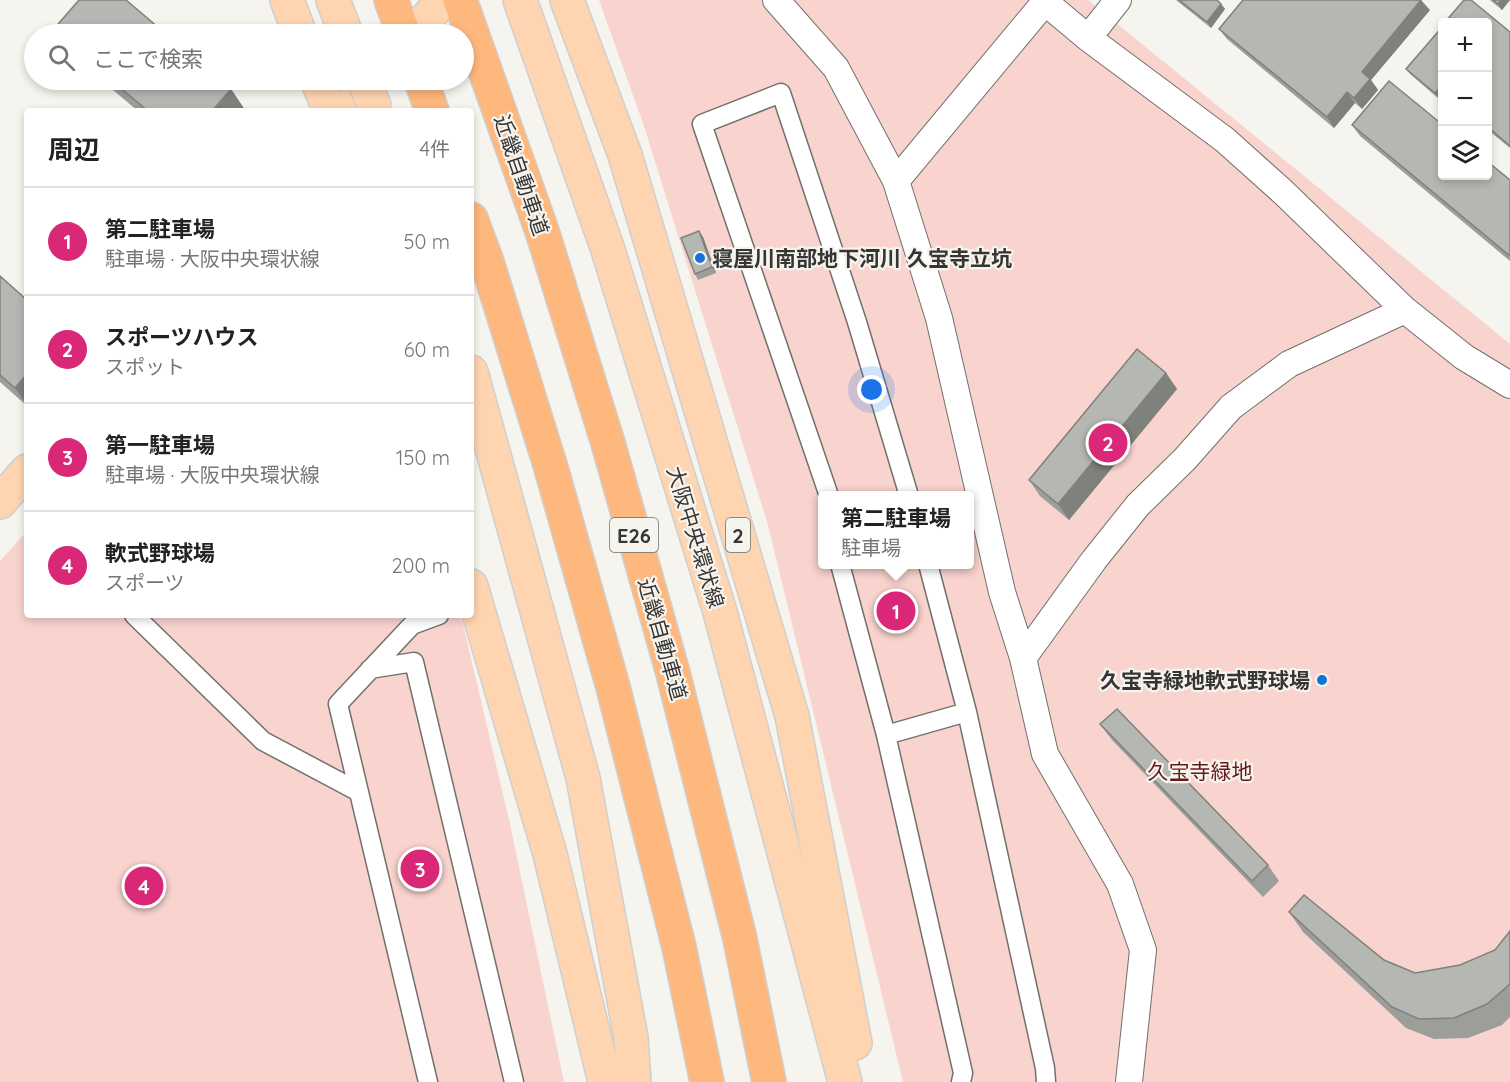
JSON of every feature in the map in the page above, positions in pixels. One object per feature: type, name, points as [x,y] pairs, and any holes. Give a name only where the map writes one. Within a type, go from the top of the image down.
[{"type":"highway","points":[[391,0],[400,24]]},
{"type":"highway","name":"近畿自動車道","points":[[460,0],[469,24]]},
{"type":"highway","name":"近畿自動車道","points":[[474,39],[543,234],[608,443],[670,661],[741,939],[769,1082]]},
{"type":"highway","points":[[425,90],[431,108]]},
{"type":"highway","points":[[474,227],[551,468],[610,675],[679,947],[707,1082]]},
{"type":"main road","points":[[286,0],[296,24]]},
{"type":"main road","points":[[333,0],[342,24]]},
{"type":"main road","points":[[422,24],[443,0]]},
{"type":"main road","name":"大阪中央環状線","points":[[520,0],[608,250],[720,612],[845,1082]]},
{"type":"main road","name":"2","points":[[567,0],[626,156],[792,716],[863,1082]]},
{"type":"main road","points":[[321,90],[329,108]]},
{"type":"main road","points":[[348,108],[364,90]]},
{"type":"main road","points":[[368,90],[375,108]]},
{"type":"main road","points":[[474,382],[583,777],[631,1038],[634,1082]]},
{"type":"main road","points":[[0,501],[24,474]]},
{"type":"main road","points":[[474,604],[550,854],[605,1082]]},
{"type":"street","points":[[776,0],[836,68],[896,181],[939,318],[1002,592],[1023,658],[1045,754],[1120,884],[1143,950],[1129,1082]]},
{"type":"street","points":[[896,181],[1045,2],[1088,38],[1225,140],[1283,192],[1405,310],[1464,357],[1510,385]]},
{"type":"street","points":[[1088,38],[1112,8]]},
{"type":"street","points":[[1023,658],[1094,560],[1138,505],[1185,459],[1231,406],[1289,364],[1405,310]]},
{"type":"lane","points":[[828,491],[702,124],[781,93],[857,322],[908,491]]},
{"type":"lane","points":[[841,569],[886,735],[963,1072],[961,1082]]},
{"type":"lane","points":[[929,569],[967,712],[1046,1068],[1046,1082]]},
{"type":"lane","points":[[137,618],[263,741],[359,792]]},
{"type":"lane","points":[[412,620],[338,704],[428,1082]]},
{"type":"lane","points":[[370,669],[414,663],[514,1082]]},
{"type":"lane","points":[[886,735],[967,712]]},
{"type":"green space","name":"久宝寺緑地","points":[[599,0],[1088,0],[1510,344],[1510,1082],[903,1082],[768,525],[644,126]]},
{"type":"green space","points":[[24,534],[24,618],[460,618],[510,824],[564,1082],[0,1082],[0,561]]},
{"type":"building","points":[[79,0],[126,0],[154,24],[58,24]]},
{"type":"building","points":[[1179,0],[1217,0],[1221,4],[1207,22]]},
{"type":"building","points":[[1243,0],[1421,0],[1362,72],[1370,79],[1354,98],[1347,92],[1327,117],[1219,29]]},
{"type":"building","points":[[1464,0],[1471,0],[1510,32],[1510,146],[1492,130],[1492,18],[1448,18]]},
{"type":"building","points":[[1438,32],[1438,90],[1435,93],[1406,69]]},
{"type":"building","points":[[1389,81],[1438,121],[1438,180],[1492,180],[1492,165],[1510,180],[1510,256],[1352,125]]},
{"type":"building","points":[[123,90],[230,90],[215,108],[144,108]]},
{"type":"building","name":"寝屋川南部地下河川 久宝寺立坑","points":[[699,231],[712,267],[695,274],[681,238]]},
{"type":"building","points":[[0,276],[24,297],[24,378],[15,388],[0,375]]},
{"type":"building","points":[[1137,349],[1166,373],[1058,504],[1029,480]]},
{"type":"building","points":[[1117,709],[1268,865],[1252,881],[1100,724]]},
{"type":"building","points":[[1304,895],[1384,960],[1415,973],[1460,965],[1495,950],[1510,931],[1510,984],[1487,1004],[1454,1018],[1419,1019],[1392,1007],[1289,912]]},
{"type":"place","name":"寝屋川南部地下河川 久宝寺立坑","points":[[700,258]]},
{"type":"place","name":"スポーツハウス","points":[[1108,443]]},
{"type":"place","name":"第二駐車場","points":[[896,611]]},
{"type":"place","name":"久宝寺緑地軟式野球場","points":[[1322,680]]},
{"type":"place","name":"第一駐車場","points":[[420,869]]},
{"type":"place","name":"軟式野球場","points":[[144,886]]}]
